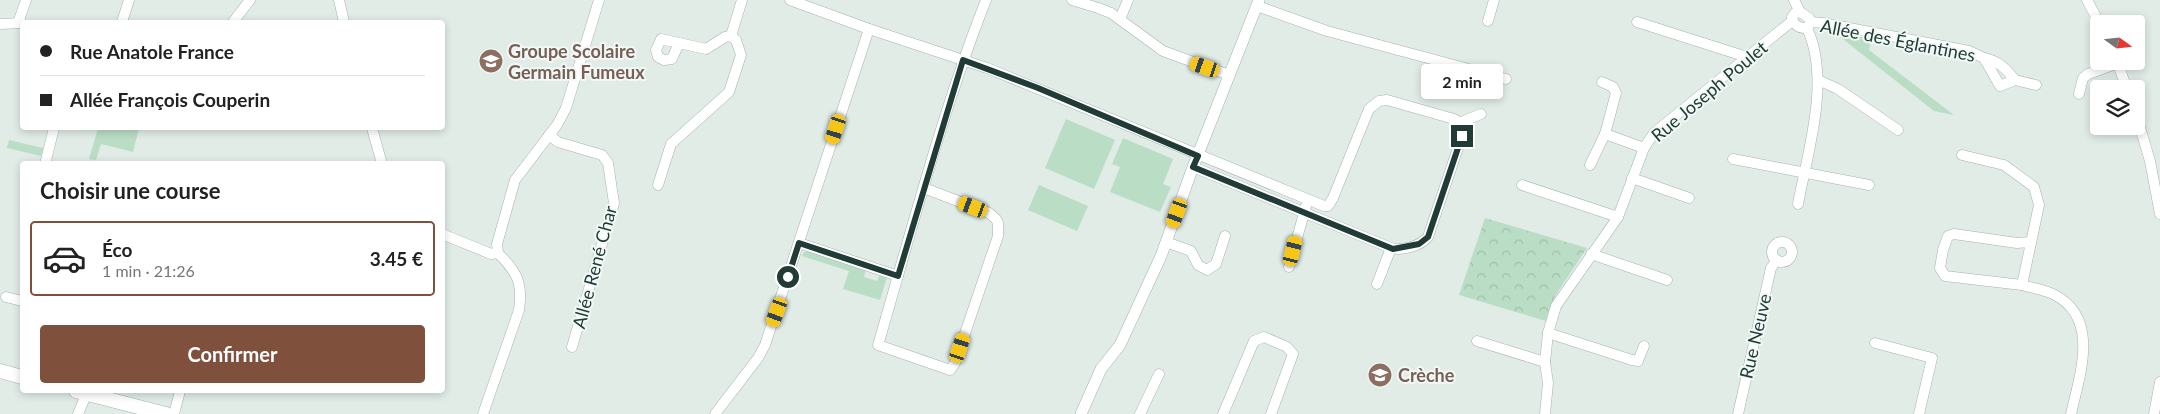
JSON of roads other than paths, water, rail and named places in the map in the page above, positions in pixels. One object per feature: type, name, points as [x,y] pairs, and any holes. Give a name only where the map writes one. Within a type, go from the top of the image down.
[{"type":"main road","points":[[0,371],[20,376]]},
{"type":"main road","points":[[81,393],[166,414]]},
{"type":"street","points":[[21,20],[26,0]]},
{"type":"street","points":[[123,20],[129,0]]},
{"type":"street","points":[[234,20],[250,0]]},
{"type":"street","points":[[339,0],[344,20]]},
{"type":"street","points":[[732,36],[742,0]]},
{"type":"street","points":[[790,0],[1038,88],[1198,156],[1324,206],[1331,203],[1369,109],[1379,101],[1387,100],[1461,122],[1482,114]]},
{"type":"street","points":[[924,188],[989,213],[998,223],[998,236],[984,280],[955,363],[950,370],[878,344],[924,188],[963,60],[986,0]]},
{"type":"street","points":[[1072,0],[1111,13],[1163,51],[1229,75]]},
{"type":"street","points":[[1120,19],[1128,0]]},
{"type":"street","points":[[1488,21],[1494,0]]},
{"type":"street","points":[[1794,0],[1800,12],[1809,18],[1818,80],[1812,134],[1798,204]]},
{"type":"street","points":[[2087,0],[2095,15]]},
{"type":"street","points":[[483,414],[519,310],[521,295],[520,282],[512,269],[498,254],[497,244],[515,180],[549,135],[566,108],[599,1]]},
{"type":"street","points":[[1081,414],[1101,369],[1120,345],[1166,242],[1193,167],[1258,3],[1327,31],[1506,79]]},
{"type":"street","points":[[1800,12],[1795,13],[1792,21],[1799,27],[1809,25]]},
{"type":"street","name":"Rue Joseph Poulet","points":[[1544,414],[1548,383],[1545,362],[1548,333],[1556,306],[1618,217],[1644,148],[1654,133],[1792,21]]},
{"type":"street","points":[[1637,22],[1747,57]]},
{"type":"street","points":[[0,24],[20,23]]},
{"type":"street","name":"Allée des Églantines","points":[[1809,25],[1832,24],[1960,49],[1994,60],[2004,66],[2015,80]]},
{"type":"street","points":[[714,414],[758,358],[765,345],[869,29]]},
{"type":"street","points":[[679,43],[706,49],[726,37],[732,36]]},
{"type":"street","points":[[658,185],[671,144],[730,92],[740,55],[736,40],[732,36]]},
{"type":"street","name":"Allée des Églantines","points":[[1984,58],[2000,86],[2015,80],[2036,85]]},
{"type":"street","points":[[2079,94],[2083,78],[2098,70]]},
{"type":"street","points":[[1818,80],[1838,89],[1898,130]]},
{"type":"street","points":[[1590,165],[1605,134],[1616,93],[1613,86],[1602,82]]},
{"type":"street","points":[[1193,167],[1397,249],[1419,244],[1428,237],[1462,136],[1461,122]]},
{"type":"street","points":[[46,161],[54,130]]},
{"type":"street","points":[[373,130],[381,161]]},
{"type":"street","points":[[1605,134],[1644,148]]},
{"type":"street","name":"Allée René Char","points":[[549,135],[558,142],[602,155],[608,163],[614,203],[572,347]]},
{"type":"street","points":[[2142,135],[2150,162],[2160,214]]},
{"type":"street","points":[[1962,155],[2004,165],[2034,187],[2039,205],[2022,285]]},
{"type":"street","points":[[1734,159],[1870,185]]},
{"type":"street","points":[[1632,178],[1688,198]]},
{"type":"street","points":[[1522,185],[1618,217]]},
{"type":"street","points":[[1289,267],[1303,212],[1308,200]]},
{"type":"street","points":[[2030,242],[2017,243],[1954,234],[1948,236],[1940,268],[1945,276],[2022,285],[2055,295],[2075,309],[2084,337],[2082,363],[2071,414]]},
{"type":"street","points":[[445,235],[491,254],[498,254]]},
{"type":"street","points":[[1166,242],[1190,251],[1198,265],[1208,270],[1216,264],[1225,236]]},
{"type":"street","points":[[799,243],[898,276]]},
{"type":"street","points":[[1377,284],[1391,248]]},
{"type":"street","points":[[1591,254],[1667,280]]},
{"type":"street","name":"Rue Neuve","points":[[1738,414],[1771,268],[1776,260]]},
{"type":"street","points":[[6,296],[20,300]]},
{"type":"street","points":[[1548,333],[1638,361],[1644,346]]},
{"type":"street","points":[[1223,414],[1254,341],[1264,337],[1287,347],[1293,354],[1271,414]]},
{"type":"street","points":[[1477,340],[1545,362]]},
{"type":"street","points":[[1875,343],[1932,358],[1919,414]]},
{"type":"street","points":[[1140,414],[1159,374]]},
{"type":"street","points":[[2154,414],[2160,382]]},
{"type":"street","points":[[78,414],[81,393]]},
{"type":"street","points":[[174,414],[179,393]]},
{"type":"place","name":"Groupe Scolaire Germain Fumeux","points":[[491,61]]},
{"type":"place","name":"Crèche","points":[[1380,375]]}]
